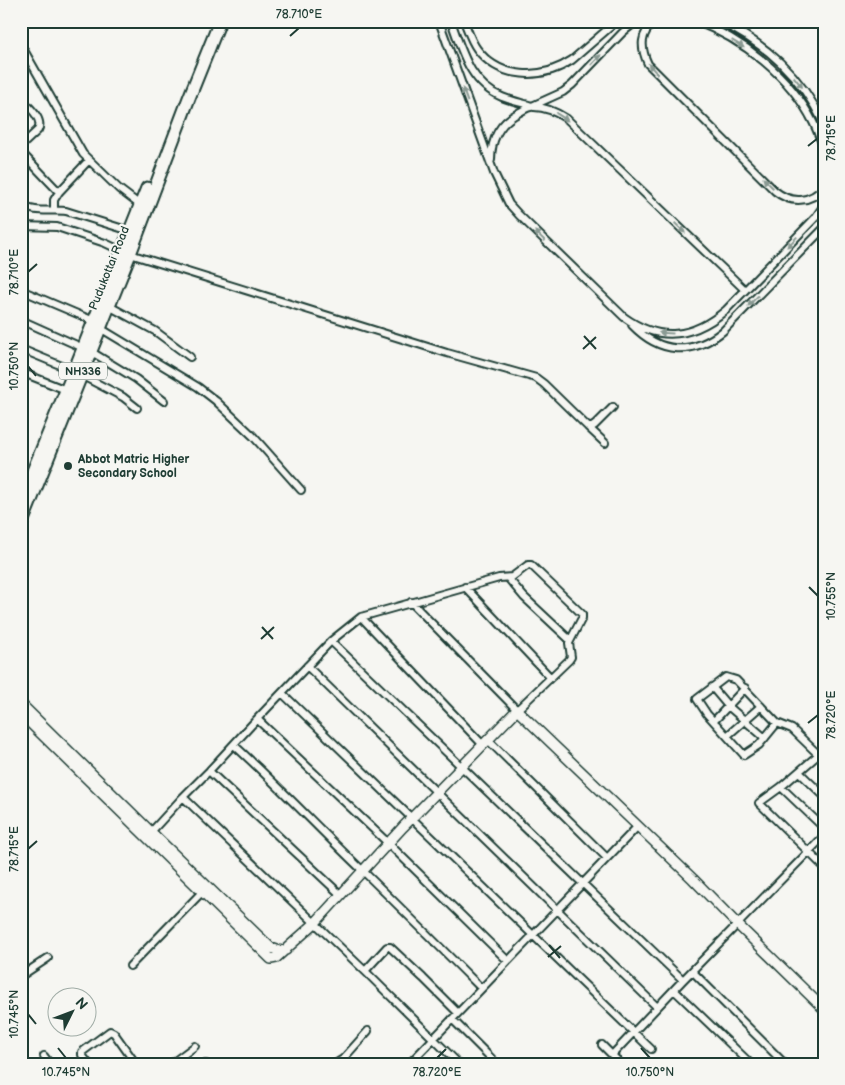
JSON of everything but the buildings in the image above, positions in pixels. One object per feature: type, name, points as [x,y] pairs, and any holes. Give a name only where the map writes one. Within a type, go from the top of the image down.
[{"type":"highway","name":"Pudukottai Road","points":[[97,324],[108,306],[126,253],[130,230],[213,21]]},
{"type":"highway","name":"Pudukottai Road","points":[[21,500],[41,462],[78,373],[220,21]]},
{"type":"highway","name":"Pudukottai Road","points":[[21,525],[66,390],[78,373]]},
{"type":"street","points":[[439,21],[494,173],[505,198],[513,209],[641,334],[650,340],[680,349],[708,342],[723,331],[824,228]]},
{"type":"street","points":[[451,21],[469,68],[482,84],[501,96],[554,112],[567,120],[745,290]]},
{"type":"street","points":[[464,21],[477,50],[486,58],[495,65],[514,73],[531,74],[548,71],[572,60],[617,21]]},
{"type":"street","points":[[494,173],[491,152],[494,138],[501,126],[512,116],[563,92],[572,85],[622,32],[637,21]]},
{"type":"street","points":[[655,21],[645,33],[642,44],[648,64],[754,170],[780,194],[789,199],[811,198],[824,187]]},
{"type":"street","points":[[695,21],[741,45],[773,70],[798,99],[812,121],[824,147]]},
{"type":"street","points":[[719,21],[758,44],[780,62],[808,94],[824,124]]},
{"type":"street","points":[[21,45],[83,154],[119,189],[140,205]]},
{"type":"street","points":[[21,99],[39,119],[40,123],[38,130],[21,146]]},
{"type":"street","points":[[21,152],[58,192]]},
{"type":"street","points":[[54,209],[54,200],[58,192],[89,160]]},
{"type":"street","points":[[21,204],[30,209],[37,210],[66,210],[130,230]]},
{"type":"street","points":[[624,317],[648,331],[662,334],[676,334],[705,326],[726,310],[815,218],[824,204]]},
{"type":"street","points":[[21,226],[58,227],[126,253],[447,353],[536,378],[605,443]]},
{"type":"street","points":[[21,290],[97,324],[198,387],[216,401],[253,436],[302,490]]},
{"type":"street","points":[[108,306],[155,331],[190,357]]},
{"type":"street","points":[[21,320],[87,349],[136,379],[164,401]]},
{"type":"street","points":[[21,349],[78,373],[122,397],[137,408]]},
{"type":"street","points":[[21,372],[66,390]]},
{"type":"street","points":[[588,427],[592,428],[613,407]]},
{"type":"street","points":[[21,704],[201,887],[271,948],[280,951],[286,949],[315,923],[388,843],[485,742],[571,657],[570,640],[582,618],[582,614],[531,565],[528,565],[512,577],[499,578],[360,617],[331,641],[151,832]]},
{"type":"street","points":[[508,578],[524,597],[570,640]]},
{"type":"street","points":[[465,587],[550,677]]},
{"type":"street","points":[[411,602],[517,710],[693,879],[824,1010]]},
{"type":"street","points":[[360,617],[485,742],[607,858]]},
{"type":"street","points":[[331,641],[683,980]]},
{"type":"street","points":[[307,666],[657,1007]]},
{"type":"street","points":[[777,723],[759,745],[744,755],[707,714],[697,699],[726,677],[736,680],[777,723],[792,729],[824,760]]},
{"type":"street","points":[[712,687],[728,706],[765,738]]},
{"type":"street","points":[[714,721],[744,688]]},
{"type":"street","points":[[282,692],[651,1049]]},
{"type":"street","points":[[726,736],[761,706]]},
{"type":"street","points":[[21,714],[151,832],[201,887]]},
{"type":"street","points":[[257,719],[388,843],[508,961]]},
{"type":"street","points":[[234,745],[391,897],[481,988]]},
{"type":"street","points":[[818,755],[781,788],[759,803],[824,867]]},
{"type":"street","points":[[210,771],[341,895]]},
{"type":"street","points":[[799,772],[824,796]]},
{"type":"street","points":[[781,788],[824,828]]},
{"type":"street","points":[[183,797],[365,970],[459,1064]]},
{"type":"street","points":[[409,1064],[638,826]]},
{"type":"street","points":[[612,1055],[824,836]]},
{"type":"street","points":[[130,966],[201,887]]},
{"type":"street","points":[[365,970],[387,947],[390,947],[458,1013]]},
{"type":"street","points":[[21,976],[48,958]]},
{"type":"street","points":[[692,971],[785,1064]]},
{"type":"street","points":[[674,990],[751,1064]]},
{"type":"street","points":[[452,1019],[498,1064]]},
{"type":"street","points":[[89,1064],[82,1052],[112,1031],[136,1064]]},
{"type":"street","points":[[335,1064],[343,1059],[368,1031]]},
{"type":"street","points":[[171,1064],[195,1046]]},
{"type":"street","points":[[602,1046],[621,1064]]},
{"type":"street","points":[[44,1056],[50,1064]]},
{"type":"place","name":"Abbot Matric Higher Secondary School","points":[[68,466]]}]
